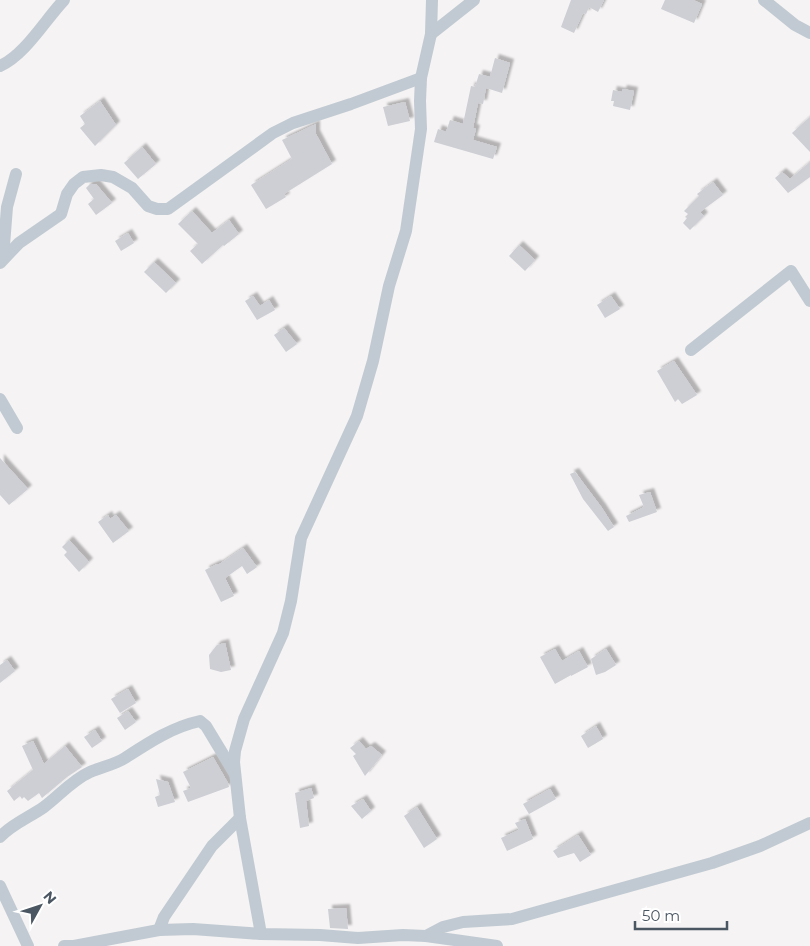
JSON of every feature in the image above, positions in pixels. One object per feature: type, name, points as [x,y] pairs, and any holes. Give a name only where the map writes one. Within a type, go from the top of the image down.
[{"type":"street","points":[[0,66],[9,61],[22,49],[64,0]]},
{"type":"street","points":[[261,934],[240,818],[234,762],[238,739],[244,719],[283,633],[291,601],[301,538],[357,416],[372,361],[389,286],[406,230],[421,129],[421,78],[430,34],[432,0]]},
{"type":"street","points":[[430,34],[474,0]]},
{"type":"street","points":[[764,0],[794,25],[810,33]]},
{"type":"street","points":[[1,261],[34,231],[61,214],[67,194],[74,184],[83,177],[101,175],[113,177],[132,188],[148,206],[157,209],[168,209],[273,133],[293,123],[352,104],[421,78]]},
{"type":"street","points":[[1,261],[4,208],[16,174]]},
{"type":"street","points":[[691,350],[791,271],[810,301]]},
{"type":"street","points":[[0,398],[17,428]]},
{"type":"street","points":[[0,837],[90,772],[105,768],[152,740],[192,723],[200,721],[206,726],[236,776]]},
{"type":"street","points":[[159,930],[164,917],[212,846],[240,818]]},
{"type":"street","points":[[426,936],[443,927],[463,922],[519,917],[737,856],[810,823]]},
{"type":"street","points":[[0,886],[28,946]]},
{"type":"street","points":[[64,946],[74,946],[159,930],[193,929],[358,938],[403,935],[426,936],[497,946]]},
{"type":"building","points":[[571,0],[604,0],[598,12],[589,7],[586,14],[583,13],[574,33],[561,27]]},
{"type":"building","points":[[665,0],[693,0],[702,4],[694,23],[661,9]]},
{"type":"building","points":[[495,58],[510,63],[502,93],[486,88],[483,104],[478,103],[473,128],[476,129],[473,140],[497,147],[493,159],[434,142],[438,129],[446,132],[450,120],[463,124],[471,86],[475,87],[479,74],[490,77]]},
{"type":"building","points":[[623,89],[634,91],[630,110],[613,106],[614,101],[611,101],[613,90],[622,92]]},
{"type":"building","points":[[100,101],[116,125],[95,146],[80,128],[85,124],[80,116]]},
{"type":"building","points":[[405,102],[410,121],[388,126],[383,107]]},
{"type":"building","points":[[810,117],[810,152],[792,133]]},
{"type":"building","points":[[316,124],[316,134],[332,164],[284,194],[286,197],[266,209],[251,185],[292,159],[282,140]]},
{"type":"building","points":[[142,147],[156,164],[138,179],[124,163]]},
{"type":"building","points":[[810,162],[810,177],[788,193],[775,178],[782,172],[790,179]]},
{"type":"building","points":[[713,182],[723,195],[700,212],[704,216],[690,230],[683,223],[688,214],[684,211],[699,196],[697,194]]},
{"type":"building","points":[[90,184],[96,184],[112,203],[96,215],[88,204],[94,199],[86,188]]},
{"type":"building","points":[[192,211],[212,233],[229,220],[239,234],[223,245],[202,264],[190,251],[198,244],[178,224]]},
{"type":"building","points":[[128,233],[134,243],[121,251],[115,241]]},
{"type":"building","points":[[519,245],[535,260],[525,271],[509,256]]},
{"type":"building","points":[[154,262],[176,283],[166,293],[144,272]]},
{"type":"building","points":[[253,296],[260,306],[269,300],[275,310],[257,320],[245,301]]},
{"type":"building","points":[[611,296],[620,309],[605,318],[597,305]]},
{"type":"building","points":[[284,328],[297,344],[286,352],[274,335]]},
{"type":"building","points":[[674,361],[697,395],[682,404],[678,399],[675,402],[657,371]]},
{"type":"building","points":[[0,458],[28,489],[9,505],[0,495]]},
{"type":"building","points":[[575,472],[614,527],[608,531],[583,499],[570,474]]},
{"type":"building","points":[[650,492],[657,512],[629,522],[626,516],[644,507],[639,495]]},
{"type":"building","points":[[108,515],[110,519],[116,515],[129,531],[113,543],[98,522]]},
{"type":"building","points":[[69,540],[89,562],[79,572],[64,555],[67,552],[62,547]]},
{"type":"building","points":[[243,548],[257,567],[247,574],[242,566],[225,578],[234,596],[221,602],[205,570],[218,565]]},
{"type":"building","points":[[225,643],[231,670],[221,672],[210,669],[209,655],[217,645]]},
{"type":"building","points":[[555,649],[562,661],[579,651],[588,667],[555,684],[540,657]]},
{"type":"building","points":[[606,649],[616,665],[596,675],[591,659]]},
{"type":"building","points":[[7,660],[15,671],[0,683],[0,665]]},
{"type":"building","points":[[128,689],[136,703],[120,713],[111,699]]},
{"type":"building","points":[[128,711],[136,722],[125,730],[117,718]]},
{"type":"building","points":[[596,726],[603,739],[588,748],[581,736]]},
{"type":"building","points":[[95,730],[102,741],[92,748],[84,737]]},
{"type":"building","points":[[33,741],[44,764],[65,746],[82,767],[42,798],[39,793],[28,801],[20,796],[14,801],[7,791],[33,770],[22,746]]},
{"type":"building","points":[[359,741],[366,749],[371,746],[382,755],[365,776],[353,756],[356,754],[350,748]]},
{"type":"building","points":[[213,757],[229,787],[188,802],[183,791],[191,788],[183,772]]},
{"type":"building","points":[[156,779],[168,782],[175,802],[158,807],[155,797],[160,795]]},
{"type":"building","points":[[311,788],[314,798],[306,801],[309,826],[300,828],[295,793]]},
{"type":"building","points":[[550,789],[556,799],[529,814],[523,804]]},
{"type":"building","points":[[363,799],[371,811],[362,819],[351,806]]},
{"type":"building","points":[[417,807],[437,839],[424,848],[404,816]]},
{"type":"building","points":[[525,819],[533,839],[507,851],[501,838],[519,830],[515,823]]},
{"type":"building","points":[[578,835],[591,855],[580,862],[574,853],[558,858],[553,851]]},
{"type":"building","points":[[346,908],[348,929],[330,928],[328,909]]}]
